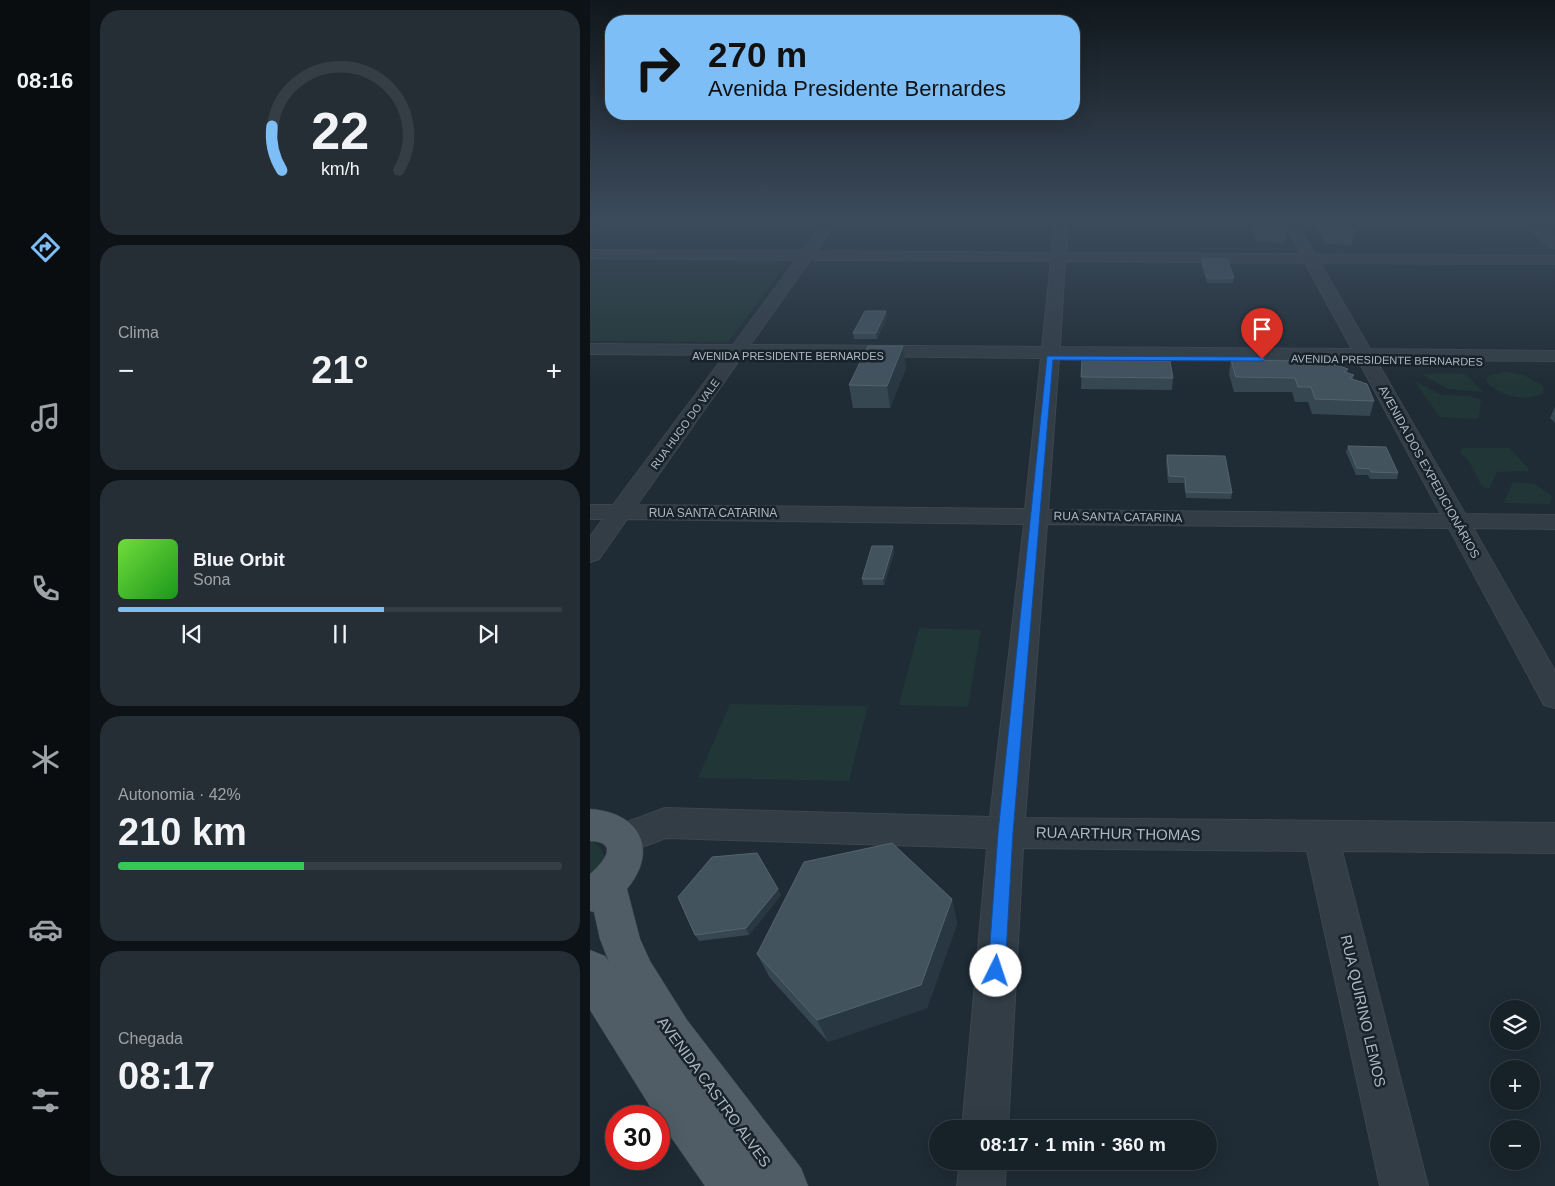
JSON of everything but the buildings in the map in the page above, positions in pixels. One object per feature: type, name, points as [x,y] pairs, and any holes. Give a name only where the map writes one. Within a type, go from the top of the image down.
[{"type":"main road","points":[[590,826],[602,825],[615,830],[623,839],[625,852],[620,868],[599,890]]},
{"type":"main road","name":"AVENIDA CASTRO ALVES","points":[[599,890],[635,976],[671,1036],[731,1160]]},
{"type":"main road","name":"AVENIDA CASTRO ALVES","points":[[590,971],[662,1085],[731,1160],[783,1186]]},
{"type":"street","name":"RUA HUGO DO VALE","points":[[590,554],[791,276]]},
{"type":"street","points":[[986,1120],[1006,833],[1056,276]]},
{"type":"street","name":"AVENIDA DOS EXPEDICIONÁRIOS","points":[[1326,276],[1464,521],[1543,655],[1555,697]]},
{"type":"street","name":"AVENIDA PRESIDENTE BERNARDES","points":[[590,349],[736,353]]},
{"type":"street","name":"AVENIDA PRESIDENTE BERNARDES","points":[[590,355],[736,353],[1226,356],[1519,359],[1555,362]]},
{"type":"street","points":[[1519,359],[1555,356]]},
{"type":"street","name":"RUA SANTA CATARINA","points":[[590,512],[1555,522]]},
{"type":"street","name":"RUA ARTHUR THOMAS","points":[[623,839],[665,823],[1006,833],[1555,838]]},
{"type":"street","name":"RUA QUIRINO LEMOS","points":[[1322,836],[1404,1186]]},
{"type":"street","points":[[981,1186],[982,1170]]},
{"type":"green space","points":[[590,276],[777,276],[729,341],[590,341]]},
{"type":"green space","points":[[1505,372],[1524,375],[1543,386],[1543,393],[1537,396],[1521,398],[1498,391],[1487,382],[1487,378],[1490,375]]},
{"type":"green space","points":[[1438,373],[1466,374],[1483,392],[1448,389],[1423,375]]},
{"type":"green space","points":[[1414,381],[1442,395],[1470,396],[1481,400],[1479,417],[1476,419],[1440,417]]},
{"type":"green space","points":[[1510,448],[1529,469],[1527,471],[1497,472],[1489,489],[1482,487],[1470,463],[1460,452],[1461,449]]},
{"type":"green space","points":[[1513,482],[1535,484],[1552,496],[1550,504],[1504,503]]},
{"type":"green space","points":[[919,628],[981,630],[968,707],[899,705]]},
{"type":"green space","points":[[730,704],[868,706],[849,781],[698,778]]},
{"type":"green space","points":[[590,840],[600,848],[605,859],[590,883]]},
{"type":"route","points":[[996,971],[1006,833],[1050,358],[1262,359]]}]
